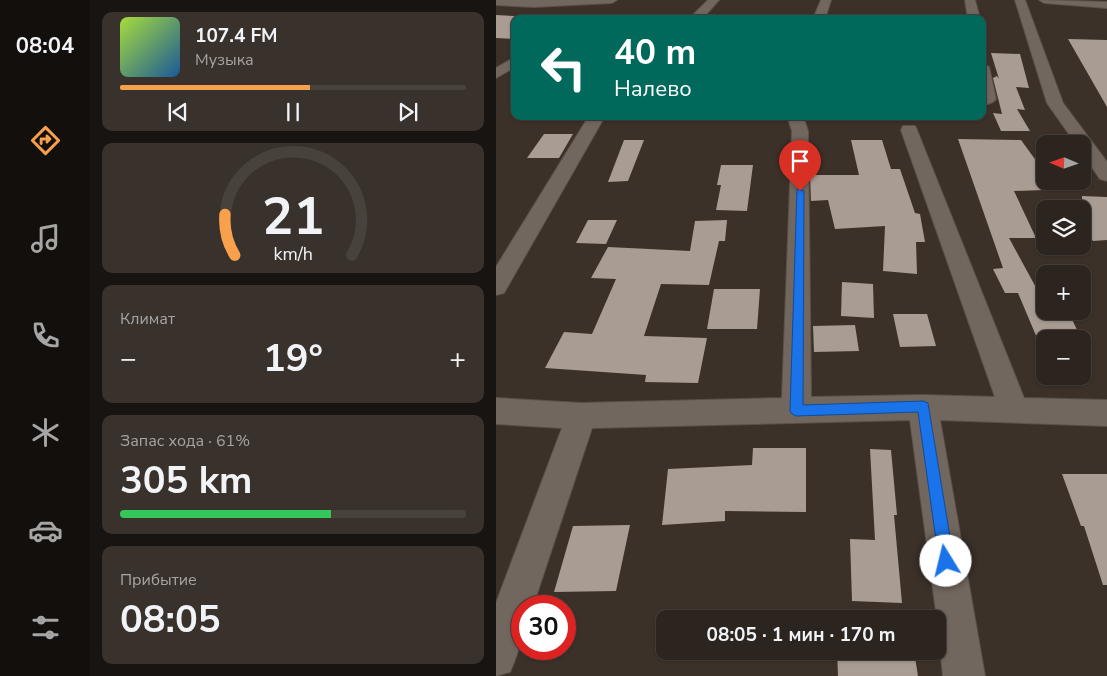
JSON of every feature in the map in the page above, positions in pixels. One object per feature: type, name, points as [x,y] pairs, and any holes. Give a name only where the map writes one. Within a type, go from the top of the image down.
[{"type":"street","points":[[496,2],[609,0]]},
{"type":"street","points":[[585,14],[609,0]]},
{"type":"street","points":[[699,15],[714,0]]},
{"type":"street","points":[[820,15],[826,0]]},
{"type":"street","points":[[970,0],[973,15]]},
{"type":"street","points":[[1020,0],[1054,103],[1107,175]]},
{"type":"street","points":[[1047,0],[1107,5]]},
{"type":"street","points":[[496,74],[511,64]]},
{"type":"street","points":[[986,88],[988,98]]},
{"type":"street","points":[[496,287],[595,120]]},
{"type":"street","points":[[796,120],[800,131],[796,411]]},
{"type":"street","points":[[910,130],[1014,409]]},
{"type":"street","points":[[923,407],[964,676]]},
{"type":"street","points":[[496,411],[581,416],[923,407],[1107,413]]},
{"type":"street","points":[[496,658],[581,416]]},
{"type":"building","points":[[496,15],[511,16],[511,39],[496,38]]},
{"type":"building","points":[[1068,39],[1107,40],[1107,107]]},
{"type":"building","points":[[991,53],[1020,54],[1029,88],[1016,87],[1025,110],[1017,109],[1030,131],[1001,131],[993,113],[1002,114],[993,78],[997,76],[999,79]]},
{"type":"building","points":[[544,134],[573,134],[559,158],[527,158]]},
{"type":"building","points":[[958,139],[1021,140],[1036,161],[1036,190],[1045,190],[1014,191],[1036,238],[1009,238],[1036,288],[1036,320],[1072,320],[1077,330],[1036,330],[1036,336],[1018,293],[1005,293],[993,269],[1003,268]]},
{"type":"building","points":[[624,140],[644,140],[628,181],[608,182]]},
{"type":"building","points":[[851,140],[882,140],[891,169],[900,169],[915,213],[920,214],[925,242],[916,242],[917,274],[883,271],[885,226],[835,229],[828,200],[811,201],[810,175],[859,175]]},
{"type":"building","points":[[721,165],[753,165],[747,211],[716,210],[721,185],[717,185]]},
{"type":"building","points":[[1082,196],[1107,197],[1107,240],[1093,241],[1091,238],[1091,200],[1082,200]]},
{"type":"building","points":[[588,220],[617,220],[606,244],[576,243]]},
{"type":"building","points":[[727,220],[725,241],[719,241],[709,285],[661,284],[644,336],[707,338],[698,383],[645,382],[646,375],[545,368],[564,332],[592,334],[616,279],[591,278],[608,247],[690,251],[695,221]]},
{"type":"building","points":[[842,282],[873,284],[874,318],[841,316]]},
{"type":"building","points":[[714,289],[760,289],[757,329],[707,329]]},
{"type":"building","points":[[893,314],[927,314],[936,346],[900,347]]},
{"type":"building","points":[[855,325],[859,351],[814,352],[813,326]]},
{"type":"building","points":[[753,448],[806,448],[806,512],[725,511],[725,521],[662,525],[668,469],[752,465]]},
{"type":"building","points":[[870,449],[891,450],[897,515],[894,515],[902,603],[852,601],[850,539],[875,540]]},
{"type":"building","points":[[1062,474],[1107,474],[1107,585],[1103,585],[1084,526],[1081,526]]},
{"type":"building","points":[[630,525],[616,591],[554,592],[573,526]]},
{"type":"building","points":[[837,660],[915,660],[918,676],[838,676]]},
{"type":"route","points":[[800,191],[796,411],[923,407],[946,561]]}]
